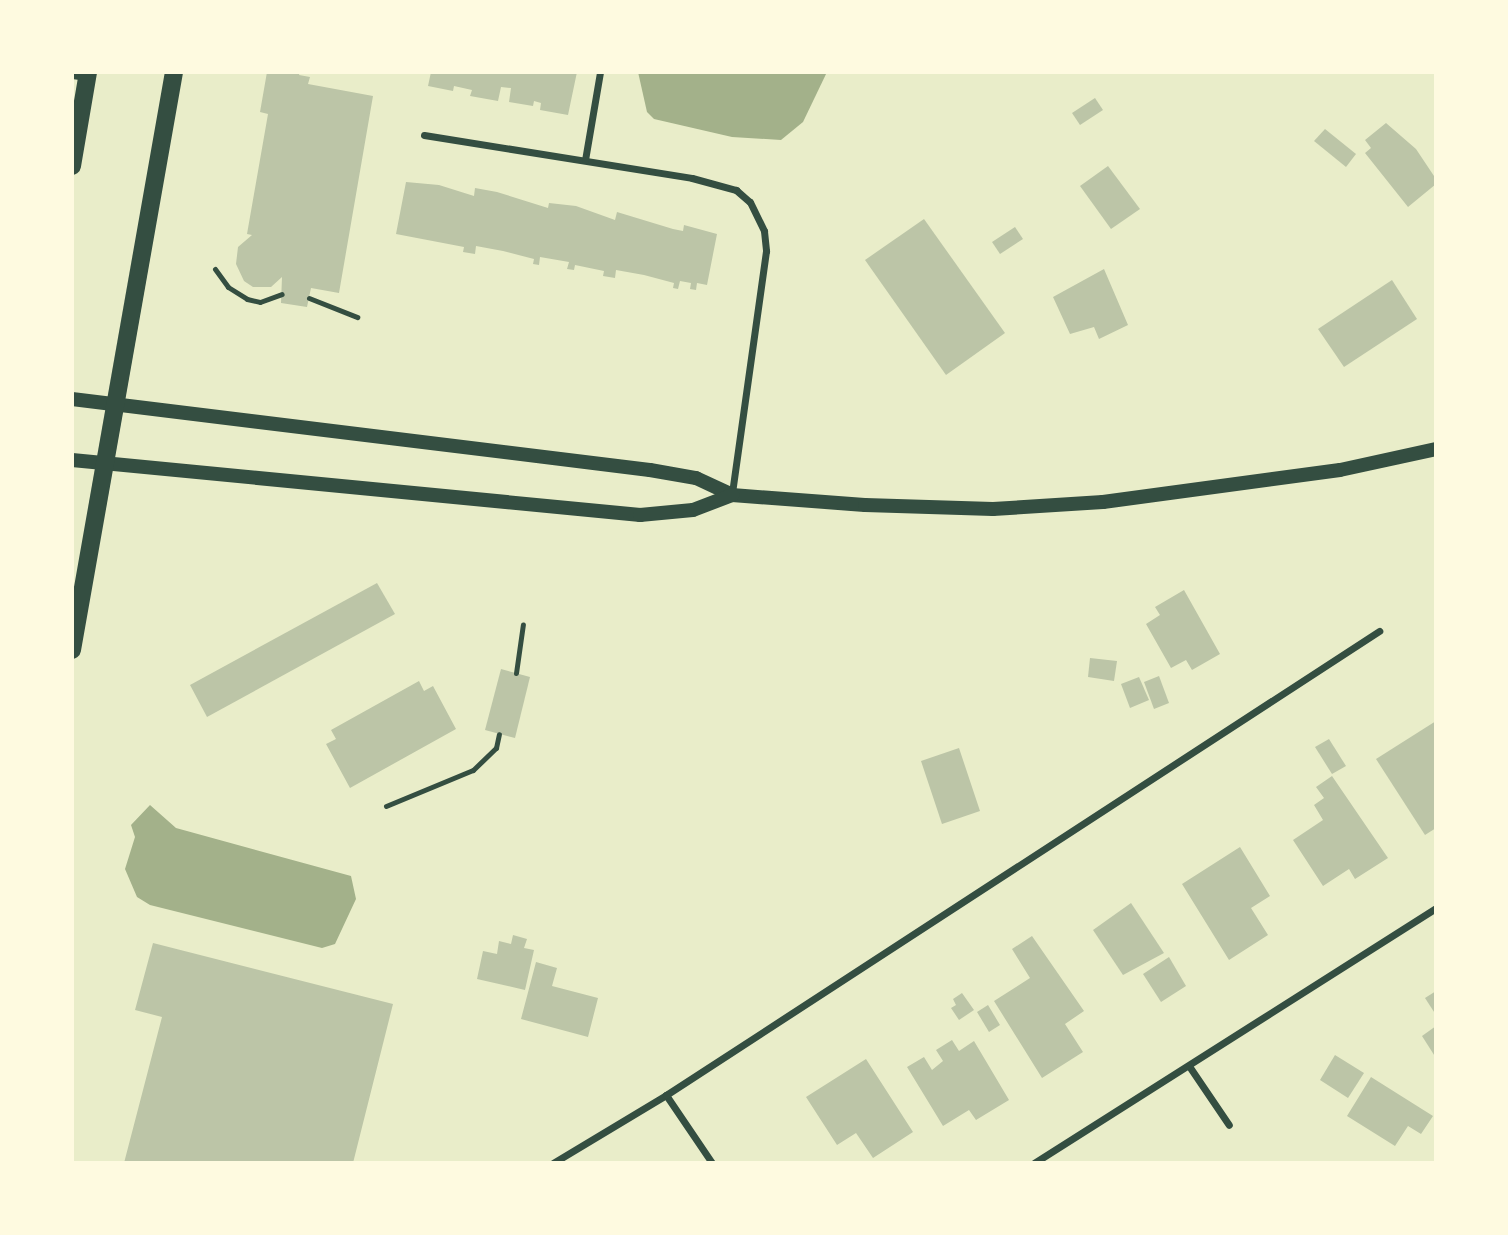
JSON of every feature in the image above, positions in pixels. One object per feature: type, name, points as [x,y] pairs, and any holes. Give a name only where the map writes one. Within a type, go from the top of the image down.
[{"type":"main road","points":[[72,650],[174,72]]},
{"type":"main road","points":[[72,166],[83,74]]},
{"type":"main road","points":[[72,399],[650,470],[696,478],[732,495],[865,505],[992,509],[1103,502],[1273,481],[1436,449]]},
{"type":"main road","points":[[72,460],[640,515],[693,510],[732,495]]},
{"type":"street","points":[[585,160],[600,72]]},
{"type":"street","points":[[424,135],[585,160],[727,187],[744,194],[761,220],[766,251],[732,495]]},
{"type":"street","points":[[552,1163],[666,1095],[1379,631]]},
{"type":"street","points":[[1034,1163],[1436,908]]},
{"type":"street","points":[[1189,1066],[1229,1125]]},
{"type":"street","points":[[666,1095],[712,1163]]},
{"type":"lane","points":[[215,269],[228,287],[247,299],[260,302],[282,295]]},
{"type":"lane","points":[[309,298],[357,317]]},
{"type":"lane","points":[[516,673],[523,624]]},
{"type":"lane","points":[[386,806],[473,770],[496,748],[499,734]]},
{"type":"shaded area","points":[[638,72],[827,72],[803,122],[781,140],[732,137],[654,119],[647,112]]},
{"type":"shaded area","points":[[150,805],[176,828],[351,876],[356,899],[335,944],[322,948],[150,905],[137,897],[125,869],[135,837],[131,825]]},
{"type":"building","points":[[267,72],[300,72],[299,75],[310,77],[308,84],[373,96],[339,293],[311,288],[307,307],[281,303],[282,277],[271,287],[253,287],[244,281],[236,264],[238,247],[252,235],[247,234],[268,114],[260,112]]},
{"type":"building","points":[[431,72],[577,72],[568,115],[540,110],[541,103],[534,101],[533,106],[509,102],[511,88],[501,87],[498,101],[470,96],[472,90],[454,86],[453,91],[428,86]]},
{"type":"building","points":[[1095,98],[1103,110],[1080,125],[1072,113]]},
{"type":"building","points":[[1386,123],[1416,149],[1436,179],[1436,184],[1408,207],[1365,153],[1371,148],[1365,140]]},
{"type":"building","points":[[1325,129],[1356,154],[1346,167],[1314,141]]},
{"type":"building","points":[[1108,166],[1140,209],[1111,229],[1080,186]]},
{"type":"building","points":[[406,182],[439,185],[474,196],[475,188],[548,208],[549,203],[576,206],[615,220],[617,212],[673,229],[683,231],[684,225],[717,234],[707,285],[697,283],[696,290],[690,289],[691,283],[680,281],[678,289],[673,288],[674,283],[644,275],[616,270],[615,278],[603,276],[604,271],[575,265],[574,270],[567,269],[569,262],[540,257],[539,265],[533,264],[534,259],[503,251],[476,246],[475,254],[463,252],[464,247],[396,234]]},
{"type":"building","points":[[924,219],[1005,333],[946,375],[865,260]]},
{"type":"building","points":[[1015,227],[1023,239],[1000,254],[992,242]]},
{"type":"building","points":[[1104,269],[1128,325],[1099,339],[1094,327],[1070,334],[1053,297]]},
{"type":"building","points":[[1392,280],[1417,319],[1344,367],[1318,329]]},
{"type":"building","points":[[377,583],[395,614],[207,717],[190,685]]},
{"type":"building","points":[[1184,590],[1220,654],[1192,670],[1186,660],[1171,668],[1146,624],[1160,615],[1155,607]]},
{"type":"building","points":[[1090,658],[1117,661],[1114,681],[1088,677]]},
{"type":"building","points":[[501,669],[530,677],[515,738],[485,730]]},
{"type":"building","points":[[1159,676],[1169,703],[1154,709],[1144,682]]},
{"type":"building","points":[[1139,677],[1149,700],[1130,708],[1121,684]]},
{"type":"building","points":[[419,681],[424,691],[433,686],[456,729],[350,788],[326,744],[336,739],[331,730]]},
{"type":"building","points":[[1436,721],[1436,828],[1425,835],[1376,759]]},
{"type":"building","points":[[1329,739],[1346,766],[1332,774],[1315,747]]},
{"type":"building","points":[[959,748],[980,811],[942,824],[921,761]]},
{"type":"building","points":[[1332,776],[1388,858],[1355,879],[1349,869],[1323,886],[1293,840],[1323,820],[1314,805],[1324,798],[1316,787]]},
{"type":"building","points":[[1240,847],[1270,896],[1251,908],[1268,935],[1229,960],[1182,884]]},
{"type":"building","points":[[1131,903],[1164,953],[1123,975],[1093,930]]},
{"type":"building","points":[[513,935],[527,939],[524,948],[534,950],[525,990],[477,979],[483,951],[497,954],[499,941],[511,944]]},
{"type":"building","points":[[1032,936],[1084,1011],[1065,1024],[1083,1052],[1042,1078],[994,1001],[1030,978],[1012,949]]},
{"type":"building","points":[[153,943],[393,1004],[353,1163],[124,1163],[162,1017],[135,1010]]},
{"type":"building","points":[[1169,957],[1186,986],[1161,1002],[1143,974]]},
{"type":"building","points":[[536,962],[557,968],[552,986],[598,998],[588,1037],[521,1019]]},
{"type":"building","points":[[1436,991],[1436,1015],[1425,998]]},
{"type":"building","points":[[962,993],[974,1010],[959,1020],[951,1008],[956,1005],[953,999]]},
{"type":"building","points":[[988,1005],[1000,1025],[989,1032],[977,1012]]},
{"type":"building","points":[[1436,1026],[1436,1058],[1422,1036]]},
{"type":"building","points":[[952,1040],[959,1051],[974,1041],[1009,1100],[976,1120],[969,1110],[943,1126],[907,1067],[924,1057],[932,1070],[943,1061],[936,1050]]},
{"type":"building","points":[[1335,1055],[1364,1073],[1348,1098],[1320,1080]]},
{"type":"building","points":[[866,1059],[913,1132],[873,1158],[856,1133],[837,1145],[806,1097]]},
{"type":"building","points":[[1371,1077],[1433,1116],[1421,1134],[1408,1126],[1395,1146],[1347,1116]]}]
